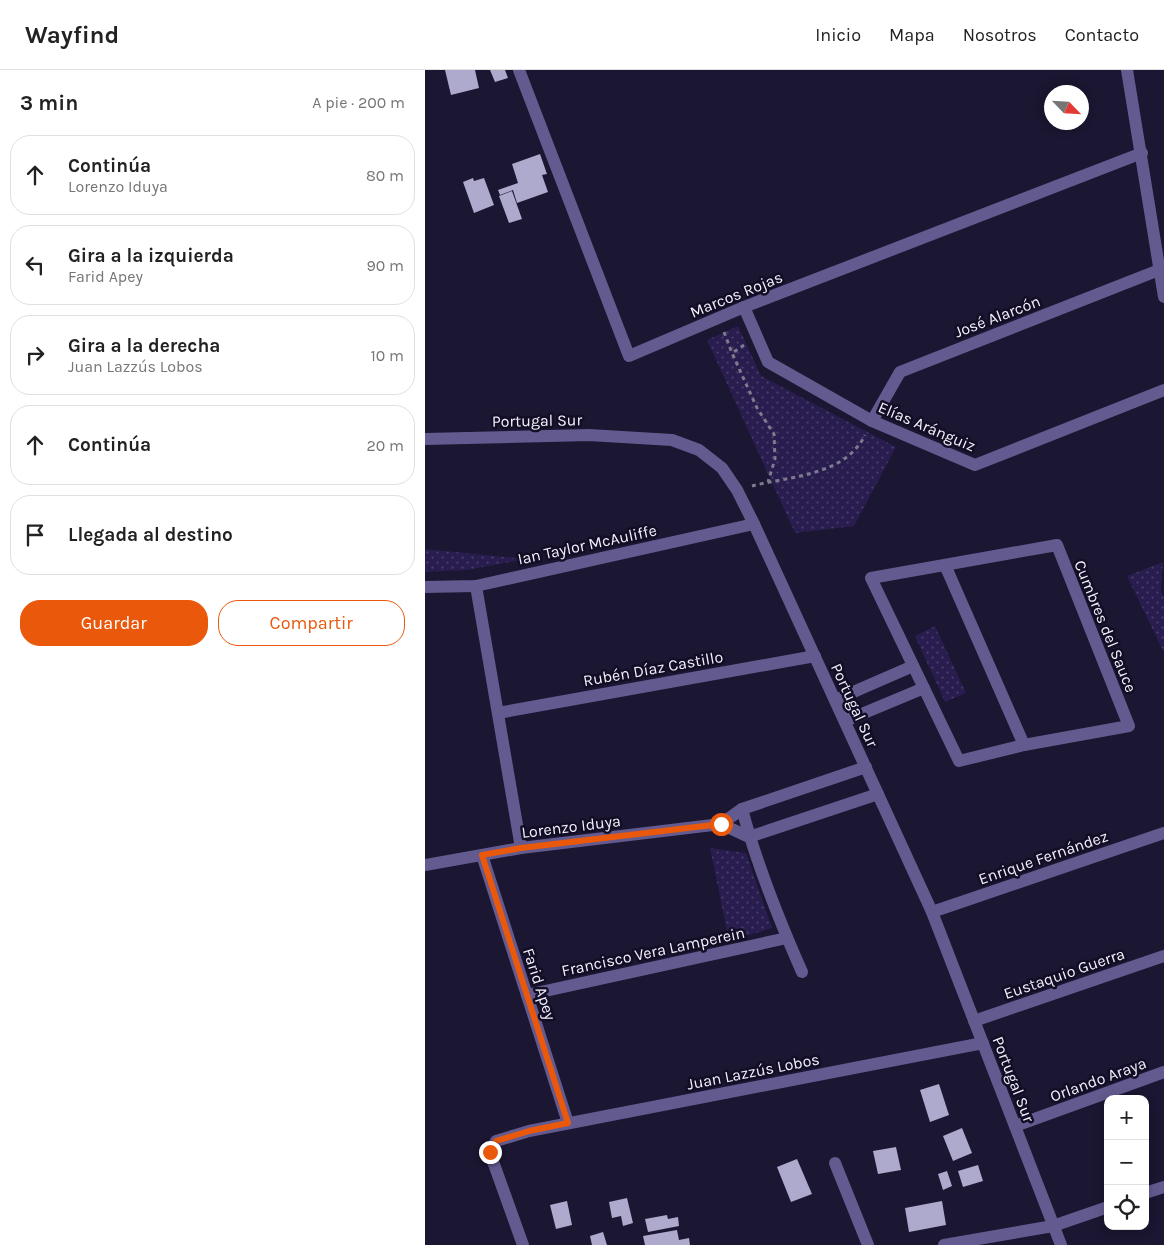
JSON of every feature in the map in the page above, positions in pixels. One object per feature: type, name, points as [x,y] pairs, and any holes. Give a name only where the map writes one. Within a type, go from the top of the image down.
[{"type":"street","name":"Marcos Rojas","points":[[519,70],[629,356],[744,307],[1142,153]]},
{"type":"street","points":[[1127,70],[1164,296]]},
{"type":"street","name":"José Alarcón","points":[[872,421],[900,372],[1159,270]]},
{"type":"street","name":"Elías Aránguiz","points":[[744,307],[768,362],[872,421],[975,465],[1164,390]]},
{"type":"street","name":"Portugal Sur","points":[[425,438],[589,435],[672,440],[699,450],[712,458],[722,468],[737,490],[754,524],[932,912],[1061,1245]]},
{"type":"street","name":"Ian Taylor McAuliffe","points":[[425,587],[476,586],[754,524]]},
{"type":"street","name":"Cumbres del Sauce","points":[[1057,545],[1129,726],[1024,745],[959,761],[871,578],[945,565],[1057,545]]},
{"type":"street","points":[[945,565],[1024,745]]},
{"type":"street","points":[[476,586],[521,848]]},
{"type":"street","name":"Rubén Díaz Castillo","points":[[498,713],[815,656]]},
{"type":"street","points":[[835,700],[913,666]]},
{"type":"street","points":[[845,722],[924,688]]},
{"type":"street","name":"Lorenzo Iduya","points":[[425,865],[521,848],[721,824],[742,809],[866,767]]},
{"type":"street","points":[[721,824],[749,837],[878,794]]},
{"type":"street","points":[[742,809],[749,837],[787,938],[802,972]]},
{"type":"street","name":"Enrique Fernández","points":[[932,912],[1164,833]]},
{"type":"street","name":"Farid Apey","points":[[482,855],[568,1123]]},
{"type":"street","name":"Francisco Vera Lamperein","points":[[527,995],[787,938]]},
{"type":"street","name":"Eustaquio Guerra","points":[[974,1021],[1164,956]]},
{"type":"street","name":"Juan Lazzús Lobos","points":[[523,1245],[490,1152],[496,1141],[529,1131],[568,1123],[983,1043]]},
{"type":"street","name":"Orlando Araya","points":[[1015,1126],[1164,1072]]},
{"type":"street","points":[[835,1163],[868,1245]]},
{"type":"street","points":[[1149,1192],[1164,1187]]},
{"type":"street","points":[[944,1245],[1053,1226],[1104,1208]]},
{"type":"path","points":[[719,318],[757,408],[774,434],[775,459],[768,482]]},
{"type":"path","points":[[732,352],[757,337]]},
{"type":"path","points":[[737,490],[821,472],[844,459],[862,442],[872,421]]},
{"type":"shaded area","points":[[738,326],[761,376],[896,447],[854,526],[795,533],[707,340]]},
{"type":"shaded area","points":[[425,549],[526,559],[467,570],[425,572]]},
{"type":"shaded area","points":[[1163,562],[1161,591],[1164,598],[1164,653],[1127,576]]},
{"type":"shaded area","points":[[935,626],[966,693],[945,702],[915,636]]},
{"type":"shaded area","points":[[710,848],[746,853],[772,928],[729,941]]},
{"type":"building","points":[[445,70],[475,70],[479,88],[451,95]]},
{"type":"building","points":[[490,70],[505,70],[508,78],[495,82]]},
{"type":"building","points":[[540,154],[547,174],[542,175],[548,192],[517,203],[513,190],[500,195],[498,190],[518,183],[512,164]]},
{"type":"building","points":[[473,178],[474,181],[484,178],[494,205],[474,213],[463,182]]},
{"type":"building","points":[[512,191],[522,219],[509,223],[499,196]]},
{"type":"building","points":[[939,1084],[949,1115],[930,1122],[920,1090]]},
{"type":"building","points":[[962,1128],[972,1153],[953,1161],[943,1136]]},
{"type":"building","points":[[896,1147],[901,1170],[878,1174],[873,1151]]},
{"type":"building","points":[[797,1159],[812,1194],[791,1202],[777,1167]]},
{"type":"building","points":[[978,1165],[983,1181],[963,1187],[958,1171]]},
{"type":"building","points":[[947,1171],[952,1186],[943,1190],[938,1174]]},
{"type":"building","points":[[627,1198],[633,1223],[623,1226],[621,1216],[612,1218],[609,1202]]},
{"type":"building","points":[[567,1201],[572,1225],[556,1229],[550,1205]]},
{"type":"building","points":[[942,1201],[946,1225],[909,1232],[905,1208]]},
{"type":"building","points":[[667,1215],[668,1219],[678,1217],[679,1226],[648,1232],[645,1219]]},
{"type":"building","points":[[677,1230],[679,1240],[689,1238],[690,1245],[645,1245],[643,1236]]},
{"type":"building","points":[[603,1232],[607,1245],[592,1245],[590,1236]]},
{"type":"route","points":[[490,1152],[496,1141],[508,1136],[568,1123],[482,855],[521,848],[721,824]]}]
